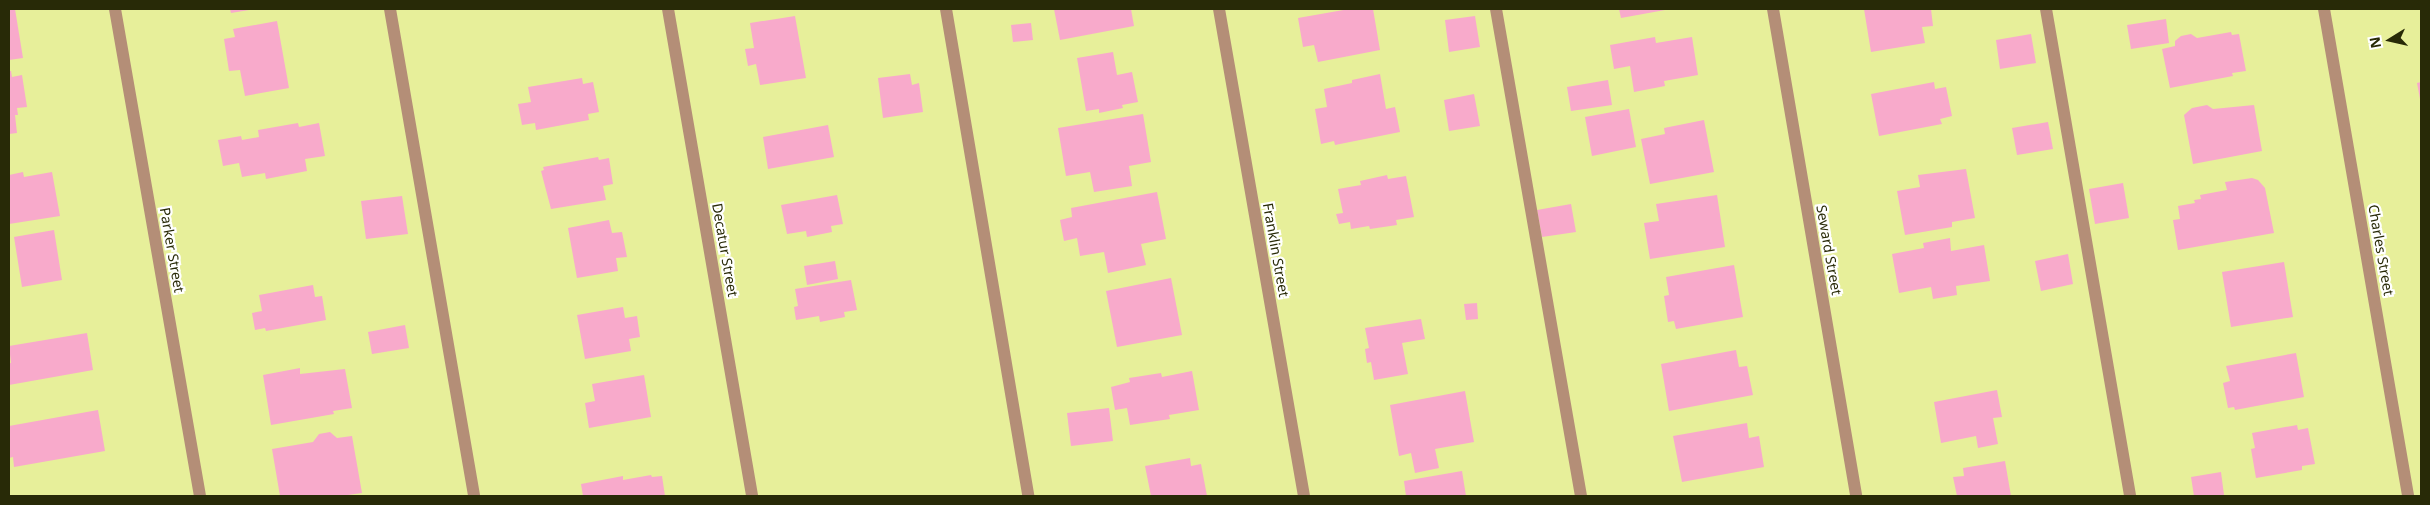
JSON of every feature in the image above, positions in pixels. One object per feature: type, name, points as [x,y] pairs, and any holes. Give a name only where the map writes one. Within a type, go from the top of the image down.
[{"type":"street","name":"Parker Street","points":[[116,9],[200,496]]},
{"type":"street","points":[[390,9],[474,496]]},
{"type":"street","name":"Decatur Street","points":[[668,9],[752,496]]},
{"type":"street","points":[[946,9],[1028,496]]},
{"type":"street","name":"Franklin Street","points":[[1219,9],[1304,496]]},
{"type":"street","points":[[1496,9],[1581,496]]},
{"type":"street","name":"Seward Street","points":[[1773,9],[1856,496]]},
{"type":"street","points":[[2046,9],[2130,496]]},
{"type":"street","name":"Charles Street","points":[[2324,9],[2408,496]]},
{"type":"building","points":[[15,9],[23,58],[9,60],[9,10]]},
{"type":"building","points":[[230,9],[249,9],[249,10],[231,13]]},
{"type":"building","points":[[1054,9],[1131,9],[1134,26],[1060,40]]},
{"type":"building","points":[[1349,9],[1373,9],[1380,50],[1318,62],[1314,45],[1303,47],[1298,18]]},
{"type":"building","points":[[1619,9],[1665,9],[1665,10],[1621,18]]},
{"type":"building","points":[[1864,9],[1931,9],[1933,26],[1922,27],[1925,43],[1871,52]]},
{"type":"building","points":[[795,16],[806,78],[760,85],[756,64],[748,66],[745,49],[754,48],[750,23]]},
{"type":"building","points":[[1475,16],[1480,47],[1449,52],[1445,20]]},
{"type":"building","points":[[2166,19],[2169,43],[2131,49],[2127,25]]},
{"type":"building","points":[[277,21],[289,88],[245,96],[240,70],[229,71],[224,39],[235,37],[233,29]]},
{"type":"building","points":[[1031,23],[1033,40],[1013,42],[1011,25]]},
{"type":"building","points":[[2231,32],[2232,35],[2239,34],[2246,71],[2232,73],[2233,76],[2170,88],[2162,49],[2175,46],[2175,41],[2181,36],[2191,34],[2197,38]]},
{"type":"building","points":[[2031,34],[2036,63],[2000,69],[1996,40]]},
{"type":"building","points":[[1655,37],[1656,43],[1692,37],[1698,75],[1664,81],[1665,86],[1634,92],[1630,66],[1614,69],[1610,45]]},
{"type":"building","points":[[1113,52],[1117,75],[1132,72],[1138,102],[1122,105],[1123,108],[1099,113],[1099,109],[1086,111],[1077,58]]},
{"type":"building","points":[[9,71],[11,71],[12,77],[22,75],[27,107],[17,108],[18,115],[15,115],[17,133],[9,134]]},
{"type":"building","points":[[910,74],[912,85],[919,83],[923,112],[883,118],[878,78]]},
{"type":"building","points":[[1380,74],[1386,109],[1395,107],[1400,132],[1335,145],[1334,141],[1321,144],[1315,109],[1327,107],[1324,89]]},
{"type":"building","points":[[582,78],[583,84],[593,82],[599,112],[588,114],[589,120],[536,130],[535,123],[522,125],[518,104],[531,102],[528,87]]},
{"type":"building","points":[[1608,80],[1612,105],[1571,111],[1567,87]]},
{"type":"building","points":[[1934,82],[1935,89],[1946,87],[1952,116],[1940,119],[1942,124],[1879,136],[1871,94]]},
{"type":"building","points":[[2421,82],[2421,99],[2420,99],[2417,83]]},
{"type":"building","points":[[1474,94],[1480,126],[1449,131],[1444,100]]},
{"type":"building","points":[[2207,105],[2213,109],[2254,105],[2262,151],[2193,164],[2184,115],[2192,108]]},
{"type":"building","points":[[1629,109],[1636,147],[1592,156],[1585,117]]},
{"type":"building","points":[[1143,114],[1151,162],[1129,166],[1132,186],[1094,192],[1090,172],[1066,176],[1058,128]]},
{"type":"building","points":[[1704,120],[1714,172],[1650,184],[1641,139],[1665,134],[1664,128]]},
{"type":"building","points":[[2048,122],[2053,149],[2017,155],[2012,128]]},
{"type":"building","points":[[298,123],[299,127],[319,123],[325,156],[305,159],[307,171],[266,179],[265,173],[242,177],[239,163],[223,166],[218,140],[241,136],[242,140],[259,137],[258,130]]},
{"type":"building","points":[[828,125],[834,157],[768,169],[763,137]]},
{"type":"building","points":[[598,157],[599,160],[609,158],[613,184],[603,186],[606,200],[551,209],[541,171],[544,170],[543,167]]},
{"type":"building","points":[[1966,169],[1975,218],[1952,222],[1952,227],[1905,235],[1897,191],[1920,187],[1918,175]]},
{"type":"building","points":[[23,172],[24,177],[52,172],[60,216],[9,224],[9,175]]},
{"type":"building","points":[[1387,175],[1388,179],[1406,176],[1414,217],[1396,220],[1397,225],[1370,229],[1369,226],[1351,229],[1350,222],[1339,224],[1336,214],[1343,213],[1338,189],[1361,185],[1360,181]]},
{"type":"building","points":[[2252,178],[2258,180],[2265,188],[2274,233],[2178,250],[2173,220],[2180,219],[2178,206],[2195,203],[2194,200],[2201,199],[2200,195],[2227,190],[2225,182]]},
{"type":"building","points":[[2123,183],[2129,218],[2095,224],[2089,189]]},
{"type":"building","points":[[1157,192],[1166,239],[1141,244],[1146,265],[1108,273],[1104,252],[1080,256],[1077,238],[1064,241],[1060,220],[1072,217],[1071,208]]},
{"type":"building","points":[[837,195],[843,224],[831,226],[832,232],[807,237],[806,231],[787,234],[781,205]]},
{"type":"building","points":[[1717,195],[1725,247],[1650,259],[1644,223],[1659,221],[1656,204]]},
{"type":"building","points":[[402,196],[408,234],[366,239],[361,201]]},
{"type":"building","points":[[1571,204],[1576,232],[1542,237],[1537,210]]},
{"type":"building","points":[[609,220],[612,233],[622,232],[627,257],[616,258],[618,271],[577,278],[568,228]]},
{"type":"building","points":[[54,230],[62,280],[22,287],[14,237]]},
{"type":"building","points":[[1950,238],[1951,251],[1984,245],[1990,281],[1956,286],[1957,295],[1933,299],[1931,287],[1899,293],[1892,254],[1924,248],[1923,243]]},
{"type":"building","points":[[2068,254],[2073,284],[2041,291],[2035,261]]},
{"type":"building","points":[[835,261],[838,279],[807,285],[804,266]]},
{"type":"building","points":[[2284,262],[2293,317],[2231,327],[2222,272]]},
{"type":"building","points":[[1734,265],[1743,317],[1676,329],[1674,321],[1668,322],[1664,296],[1669,295],[1666,277]]},
{"type":"building","points":[[1171,278],[1182,335],[1117,347],[1106,291]]},
{"type":"building","points":[[851,280],[857,310],[844,312],[845,317],[820,322],[819,316],[796,320],[794,307],[798,306],[795,289]]},
{"type":"building","points":[[313,285],[315,297],[322,296],[326,320],[266,331],[265,328],[255,330],[252,313],[262,311],[259,295]]},
{"type":"building","points":[[1477,303],[1478,319],[1466,320],[1464,304]]},
{"type":"building","points":[[623,307],[625,318],[637,316],[640,337],[629,339],[631,351],[585,359],[577,315]]},
{"type":"building","points":[[1421,319],[1425,339],[1402,343],[1408,374],[1374,380],[1371,362],[1367,363],[1365,349],[1369,348],[1365,328]]},
{"type":"building","points":[[405,325],[409,348],[372,354],[368,332]]},
{"type":"building","points":[[87,333],[93,370],[9,385],[9,363],[11,363],[9,346]]},
{"type":"building","points":[[1736,350],[1739,367],[1747,366],[1753,395],[1669,411],[1661,364]]},
{"type":"building","points":[[2296,353],[2304,397],[2235,410],[2234,407],[2228,408],[2223,383],[2230,381],[2226,366]]},
{"type":"building","points":[[300,368],[300,374],[345,369],[352,408],[333,411],[334,414],[271,425],[263,375]]},
{"type":"building","points":[[1192,371],[1199,410],[1169,415],[1170,419],[1130,425],[1127,408],[1115,410],[1111,387],[1130,382],[1129,378],[1161,373],[1162,377]]},
{"type":"building","points":[[644,375],[651,417],[589,428],[585,403],[595,401],[592,384]]},
{"type":"building","points":[[1997,390],[2002,417],[1993,418],[1998,444],[1978,448],[1976,436],[1941,443],[1934,402]]},
{"type":"building","points":[[1465,391],[1474,442],[1435,449],[1439,468],[1415,473],[1411,453],[1399,456],[1390,405]]},
{"type":"building","points":[[1109,408],[1113,441],[1071,446],[1067,413]]},
{"type":"building","points":[[98,410],[105,451],[14,467],[13,457],[9,458],[9,426]]},
{"type":"building","points":[[1747,423],[1749,438],[1759,436],[1764,467],[1682,482],[1673,436]]},
{"type":"building","points":[[2297,425],[2298,430],[2308,428],[2315,464],[2302,466],[2302,470],[2256,478],[2251,449],[2255,448],[2252,433]]},
{"type":"building","points":[[330,432],[337,438],[352,436],[362,493],[341,496],[280,496],[272,449],[313,442],[319,434]]},
{"type":"building","points":[[1190,458],[1191,466],[1201,464],[1207,496],[1151,496],[1145,466]]},
{"type":"building","points":[[2005,461],[2011,496],[1957,496],[1953,477],[1964,476],[1963,468]]},
{"type":"building","points":[[1462,471],[1466,496],[1406,496],[1404,481]]},
{"type":"building","points":[[2221,472],[2224,495],[2194,496],[2191,477]]},
{"type":"building","points":[[651,475],[652,477],[662,476],[665,496],[583,496],[581,484],[623,476],[623,480]]}]
